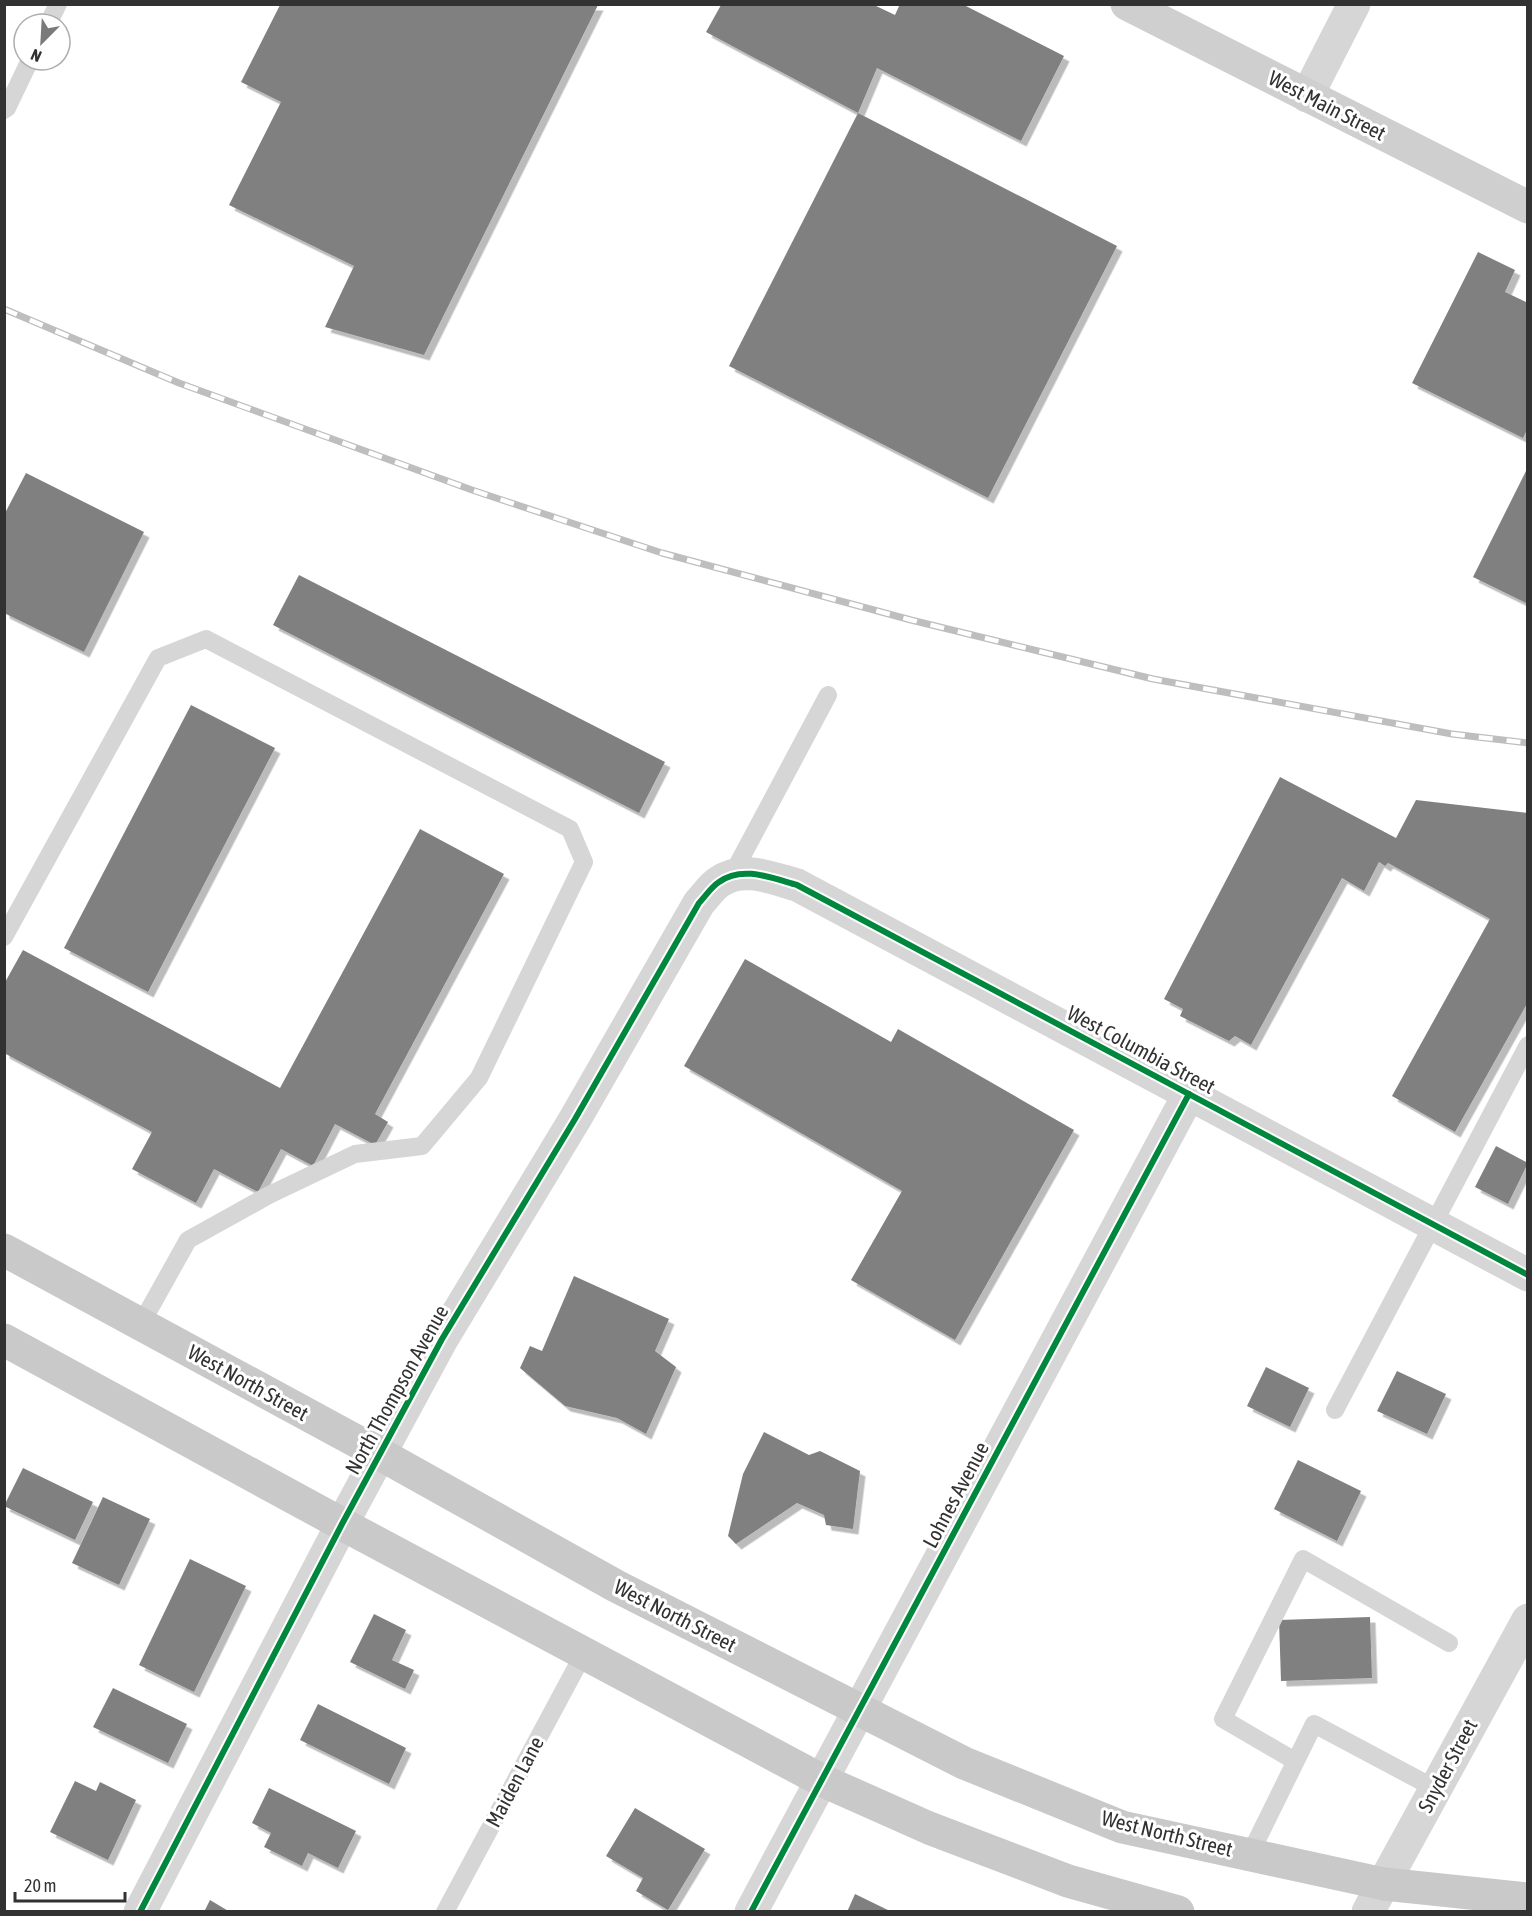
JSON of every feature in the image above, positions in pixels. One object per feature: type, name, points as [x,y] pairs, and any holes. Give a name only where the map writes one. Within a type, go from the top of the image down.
[{"type":"main road","name":"West North Street","points":[[4,1250],[380,1454],[616,1586],[964,1763],[1122,1827],[1384,1884],[1527,1899]]},
{"type":"main road","points":[[4,1340],[821,1780],[929,1828],[1068,1881],[1178,1911]]},
{"type":"street","name":"West Main Street","points":[[1127,4],[1527,207]]},
{"type":"street","points":[[1307,96],[1354,4]]},
{"type":"street","name":"West Columbia Street","points":[[732,874],[755,874],[797,885],[1527,1275]]},
{"type":"street","name":"North Thompson Avenue","points":[[140,1911],[342,1524],[442,1339],[575,1119],[699,903],[717,883],[732,874]]},
{"type":"street","name":"Lohnes Avenue","points":[[751,1911],[1189,1094]]},
{"type":"street","name":"Snyder Street","points":[[1368,1911],[1527,1620]]},
{"type":"lane","points":[[4,110],[24,72]]},
{"type":"lane","points":[[4,937],[158,658],[206,639],[570,829],[584,862],[478,1078],[422,1146],[355,1154],[270,1195],[188,1240],[141,1324]]},
{"type":"lane","points":[[732,874],[828,695]]},
{"type":"lane","points":[[1335,1410],[1527,1045]]},
{"type":"lane","points":[[1296,1761],[1223,1719],[1303,1559],[1449,1642]]},
{"type":"lane","name":"Maiden Lane","points":[[445,1911],[584,1653]]},
{"type":"lane","points":[[1250,1854],[1314,1724],[1436,1789]]},
{"type":"building","points":[[900,4],[962,4],[1064,56],[1021,141],[877,68],[858,113],[706,32],[721,5],[874,5],[895,15]]},
{"type":"building","points":[[280,5],[598,5],[424,355],[325,327],[354,266],[229,205],[281,102],[241,82]]},
{"type":"building","points":[[858,113],[1117,246],[988,498],[729,366]]},
{"type":"building","points":[[1478,252],[1515,270],[1505,292],[1528,303],[1528,428],[1523,438],[1412,383]]},
{"type":"building","points":[[1528,467],[1528,604],[1473,577]]},
{"type":"building","points":[[26,473],[144,532],[84,652],[4,613],[4,515]]},
{"type":"building","points":[[299,575],[665,762],[639,813],[273,625]]},
{"type":"building","points":[[191,705],[275,748],[148,992],[64,948]]},
{"type":"building","points":[[1280,777],[1396,838],[1416,800],[1528,813],[1528,1002],[1455,1132],[1392,1096],[1490,919],[1388,863],[1385,866],[1379,862],[1364,891],[1342,878],[1251,1045],[1235,1036],[1229,1041],[1180,1016],[1183,1009],[1164,999]]},
{"type":"building","points":[[420,829],[504,874],[375,1114],[388,1122],[375,1145],[335,1124],[313,1166],[281,1149],[258,1192],[214,1169],[196,1203],[132,1169],[152,1132],[4,1053],[4,984],[23,950],[280,1088]]},
{"type":"building","points":[[745,959],[891,1042],[898,1029],[1074,1130],[955,1340],[851,1280],[902,1191],[684,1066]]},
{"type":"building","points":[[1496,1146],[1528,1163],[1508,1204],[1475,1187]]},
{"type":"building","points":[[574,1276],[669,1319],[655,1351],[676,1367],[646,1434],[617,1418],[565,1406],[520,1368],[530,1346],[542,1351]]},
{"type":"building","points":[[1266,1367],[1309,1388],[1290,1427],[1247,1406]]},
{"type":"building","points":[[1397,1371],[1446,1394],[1427,1434],[1377,1411]]},
{"type":"building","points":[[764,1432],[809,1455],[820,1451],[860,1471],[853,1529],[826,1525],[824,1515],[797,1503],[736,1544],[728,1536],[743,1474]]},
{"type":"building","points":[[1298,1460],[1361,1491],[1337,1541],[1274,1509]]},
{"type":"building","points":[[23,1468],[93,1502],[75,1540],[4,1506]]},
{"type":"building","points":[[103,1497],[150,1519],[119,1585],[72,1563]]},
{"type":"building","points":[[190,1559],[246,1586],[194,1692],[139,1665]]},
{"type":"building","points":[[374,1614],[406,1630],[392,1660],[414,1670],[405,1689],[350,1662]]},
{"type":"building","points":[[1370,1617],[1372,1678],[1281,1681],[1279,1620]]},
{"type":"building","points":[[113,1688],[187,1724],[168,1763],[93,1727]]},
{"type":"building","points":[[318,1704],[406,1748],[389,1784],[300,1740]]},
{"type":"building","points":[[75,1781],[96,1791],[100,1782],[136,1800],[108,1860],[50,1832]]},
{"type":"building","points":[[269,1788],[356,1831],[338,1868],[308,1853],[302,1866],[264,1847],[271,1833],[252,1823]]},
{"type":"building","points":[[635,1808],[705,1849],[668,1910],[636,1891],[643,1878],[606,1856]]},
{"type":"building","points":[[855,1894],[892,1912],[847,1912]]},
{"type":"building","points":[[210,1900],[230,1912],[204,1912]]},
{"type":"railway","points":[[4,309],[179,383],[472,490],[662,553],[911,620],[1153,679],[1452,734],[1528,743]]},
{"type":"cycle path","points":[[140,1912],[342,1524],[442,1339],[575,1119],[699,903],[713,887],[728,877],[737,874],[757,874],[797,885],[1528,1275]]},
{"type":"cycle path","points":[[751,1912],[1189,1094]]}]
